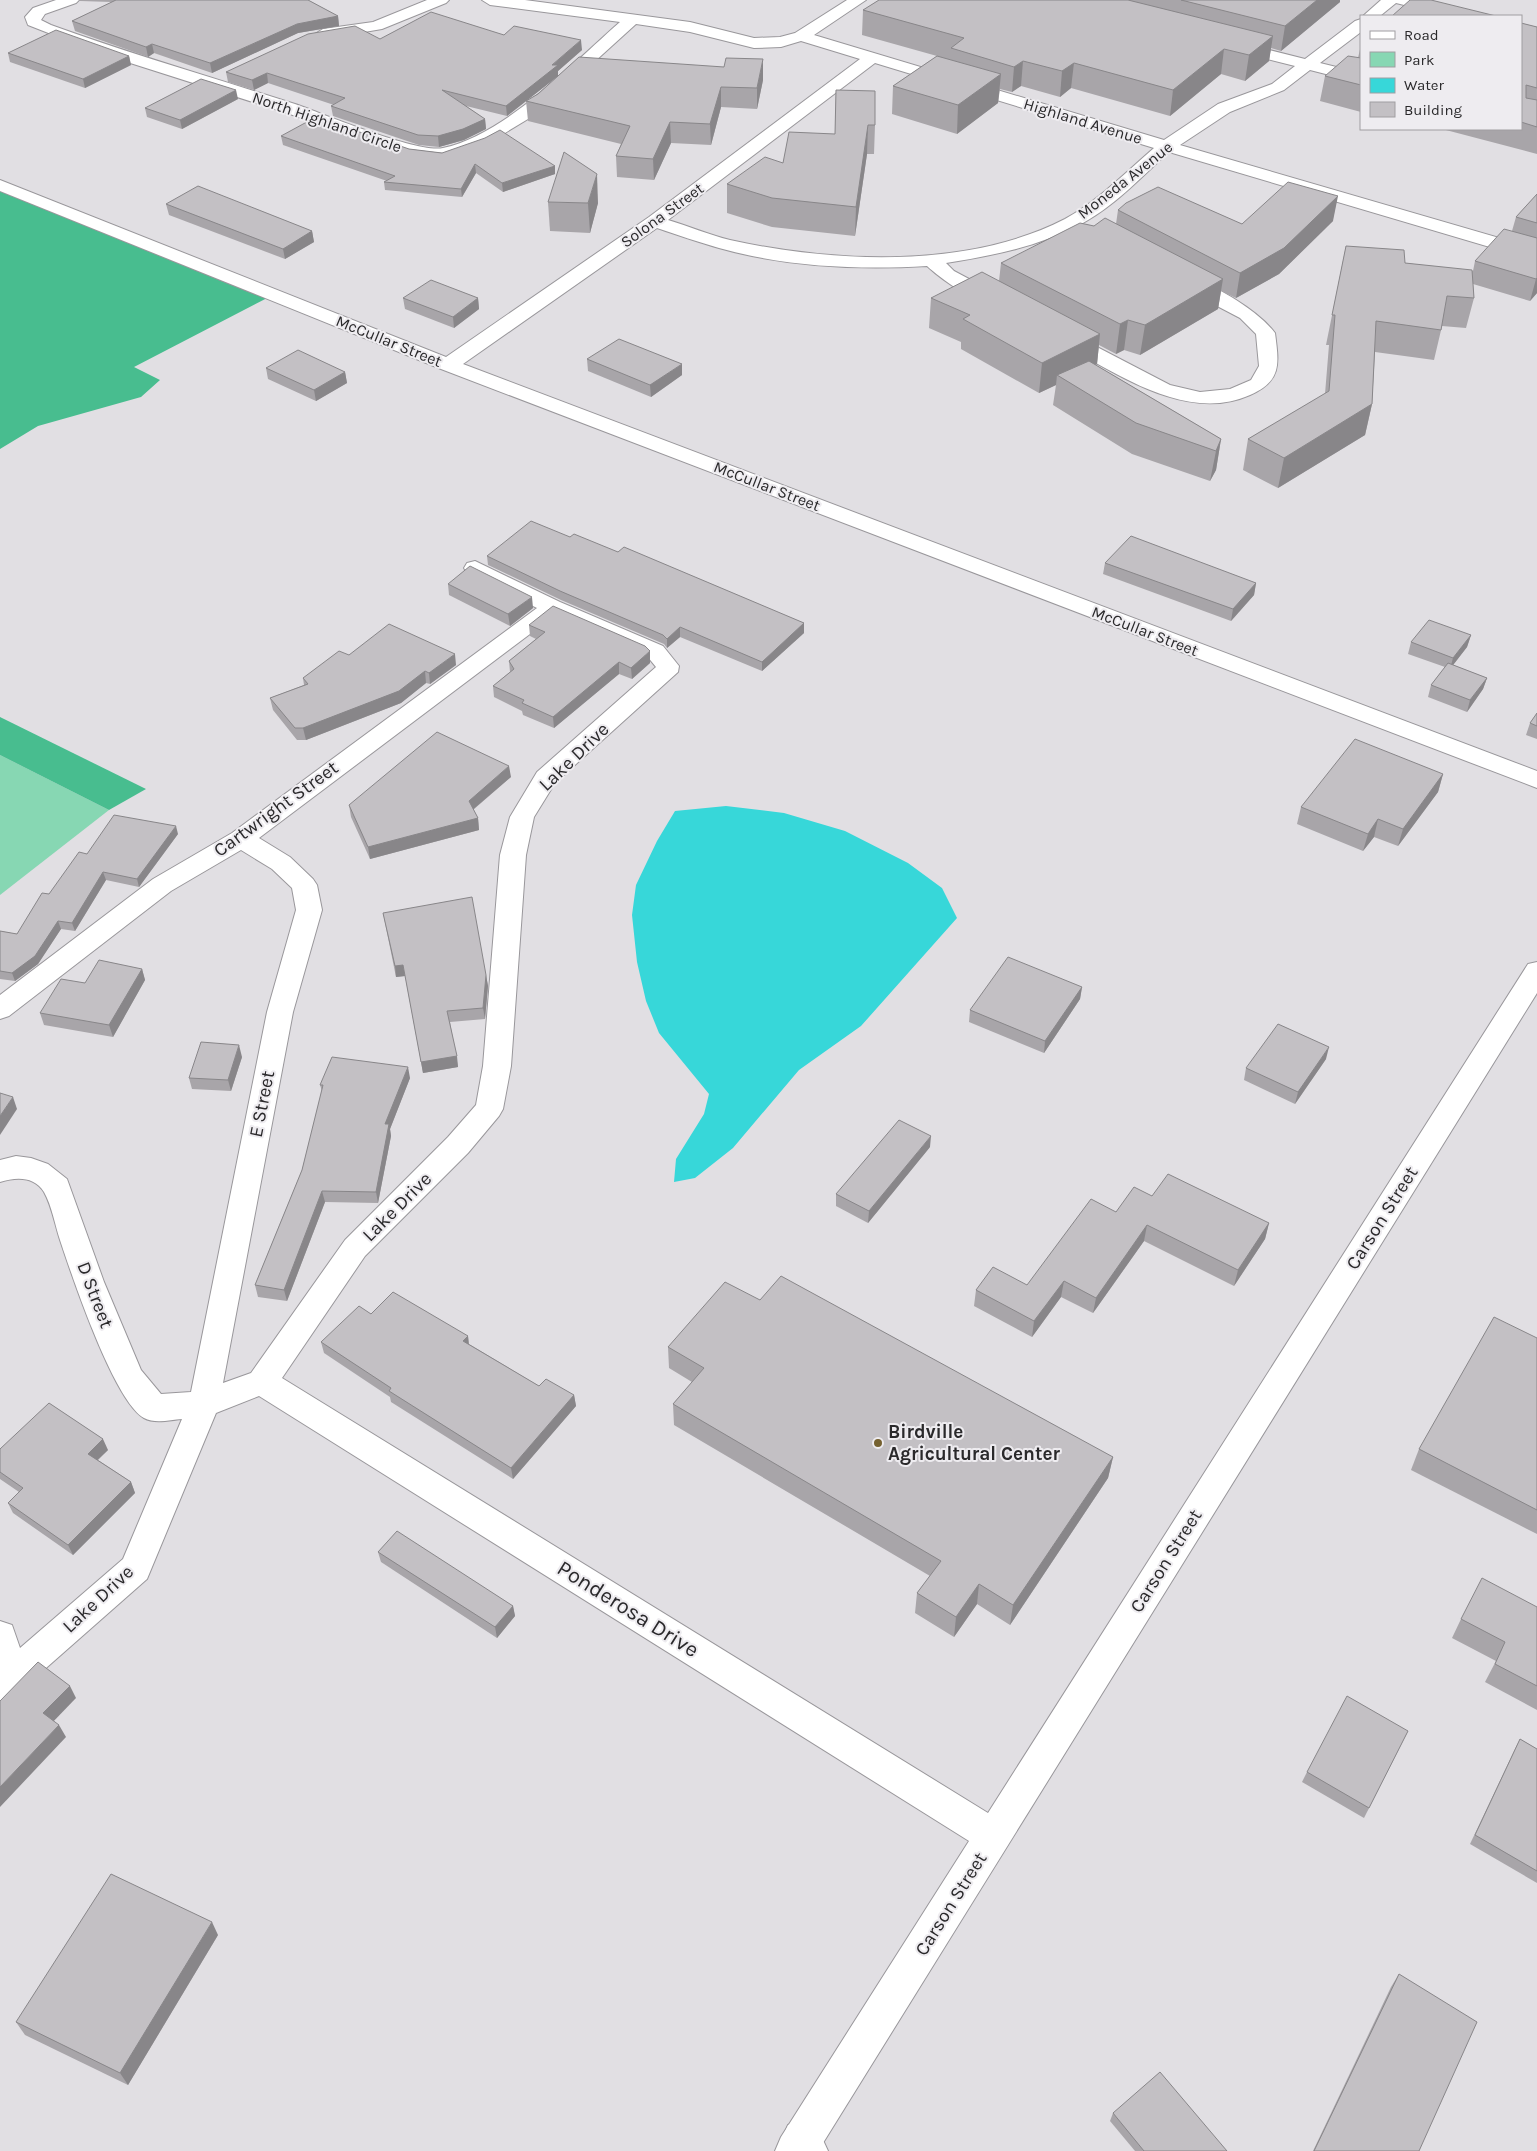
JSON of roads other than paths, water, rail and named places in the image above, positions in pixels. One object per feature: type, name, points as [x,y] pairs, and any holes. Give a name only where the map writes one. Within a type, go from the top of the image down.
[{"type":"street","name":"North Highland Circle","points":[[71,0],[39,11],[34,17],[34,22],[45,28],[108,51],[209,82],[417,152],[443,154],[479,141],[532,109],[633,19]]},
{"type":"street","points":[[305,38],[376,26],[441,0]]},
{"type":"street","points":[[490,0],[690,27],[754,44],[781,42],[802,36],[858,0]]},
{"type":"street","points":[[1372,15],[1391,0]]},
{"type":"street","points":[[1402,0],[1463,15]]},
{"type":"street","name":"Moneda Avenue","points":[[655,221],[724,244],[765,252],[811,258],[879,263],[932,260],[981,252],[1079,227],[1106,199],[1166,146],[1224,108],[1278,87],[1360,25]]},
{"type":"street","name":"Highland Avenue","points":[[802,36],[1537,255]]},
{"type":"street","points":[[1223,44],[1360,78]]},
{"type":"street","name":"Solona Street","points":[[448,365],[655,221],[872,58]]},
{"type":"street","points":[[209,82],[226,74]]},
{"type":"street","name":"McCullar Street","points":[[0,185],[448,365],[1537,780]]},
{"type":"street","points":[[932,260],[947,275],[1007,307]]},
{"type":"street","points":[[1050,330],[1163,389],[1200,398],[1234,395],[1259,384],[1269,366],[1265,333],[1247,314],[1172,275]]},
{"type":"street","points":[[475,568],[552,608]]},
{"type":"street","name":"Lake Drive","points":[[262,1382],[355,1248],[458,1145],[489,1109],[497,1066],[512,855],[522,817],[546,778],[667,672],[668,666],[655,651],[552,608]]},
{"type":"street","name":"Cartwright Street","points":[[0,1009],[162,885],[241,839],[552,608]]},
{"type":"street","name":"E Street","points":[[204,1404],[280,1012],[310,910],[304,885],[281,863],[241,839]]},
{"type":"street","name":"Carson Street","points":[[802,2147],[993,1836],[1537,971]]},
{"type":"street","name":"D Street","points":[[0,1171],[24,1167],[46,1175],[57,1187],[89,1282],[128,1378],[154,1408],[204,1404]]},
{"type":"street","points":[[204,1404],[262,1382]]},
{"type":"street","name":"Ponderosa Drive","points":[[262,1382],[993,1836]]},
{"type":"street","name":"Lake Drive","points":[[6,1682],[135,1569],[204,1404]]},
{"type":"street","points":[[0,1636],[6,1682]]},
{"type":"water","points":[[726,806],[784,813],[845,831],[908,863],[942,888],[957,918],[861,1026],[799,1070],[733,1148],[695,1178],[674,1182],[676,1159],[704,1114],[709,1094],[659,1033],[646,1001],[637,962],[632,915],[636,885],[657,841],[675,811]]},
{"type":"place","name":"Birdville Agricultural Center","points":[[878,1443]]}]
